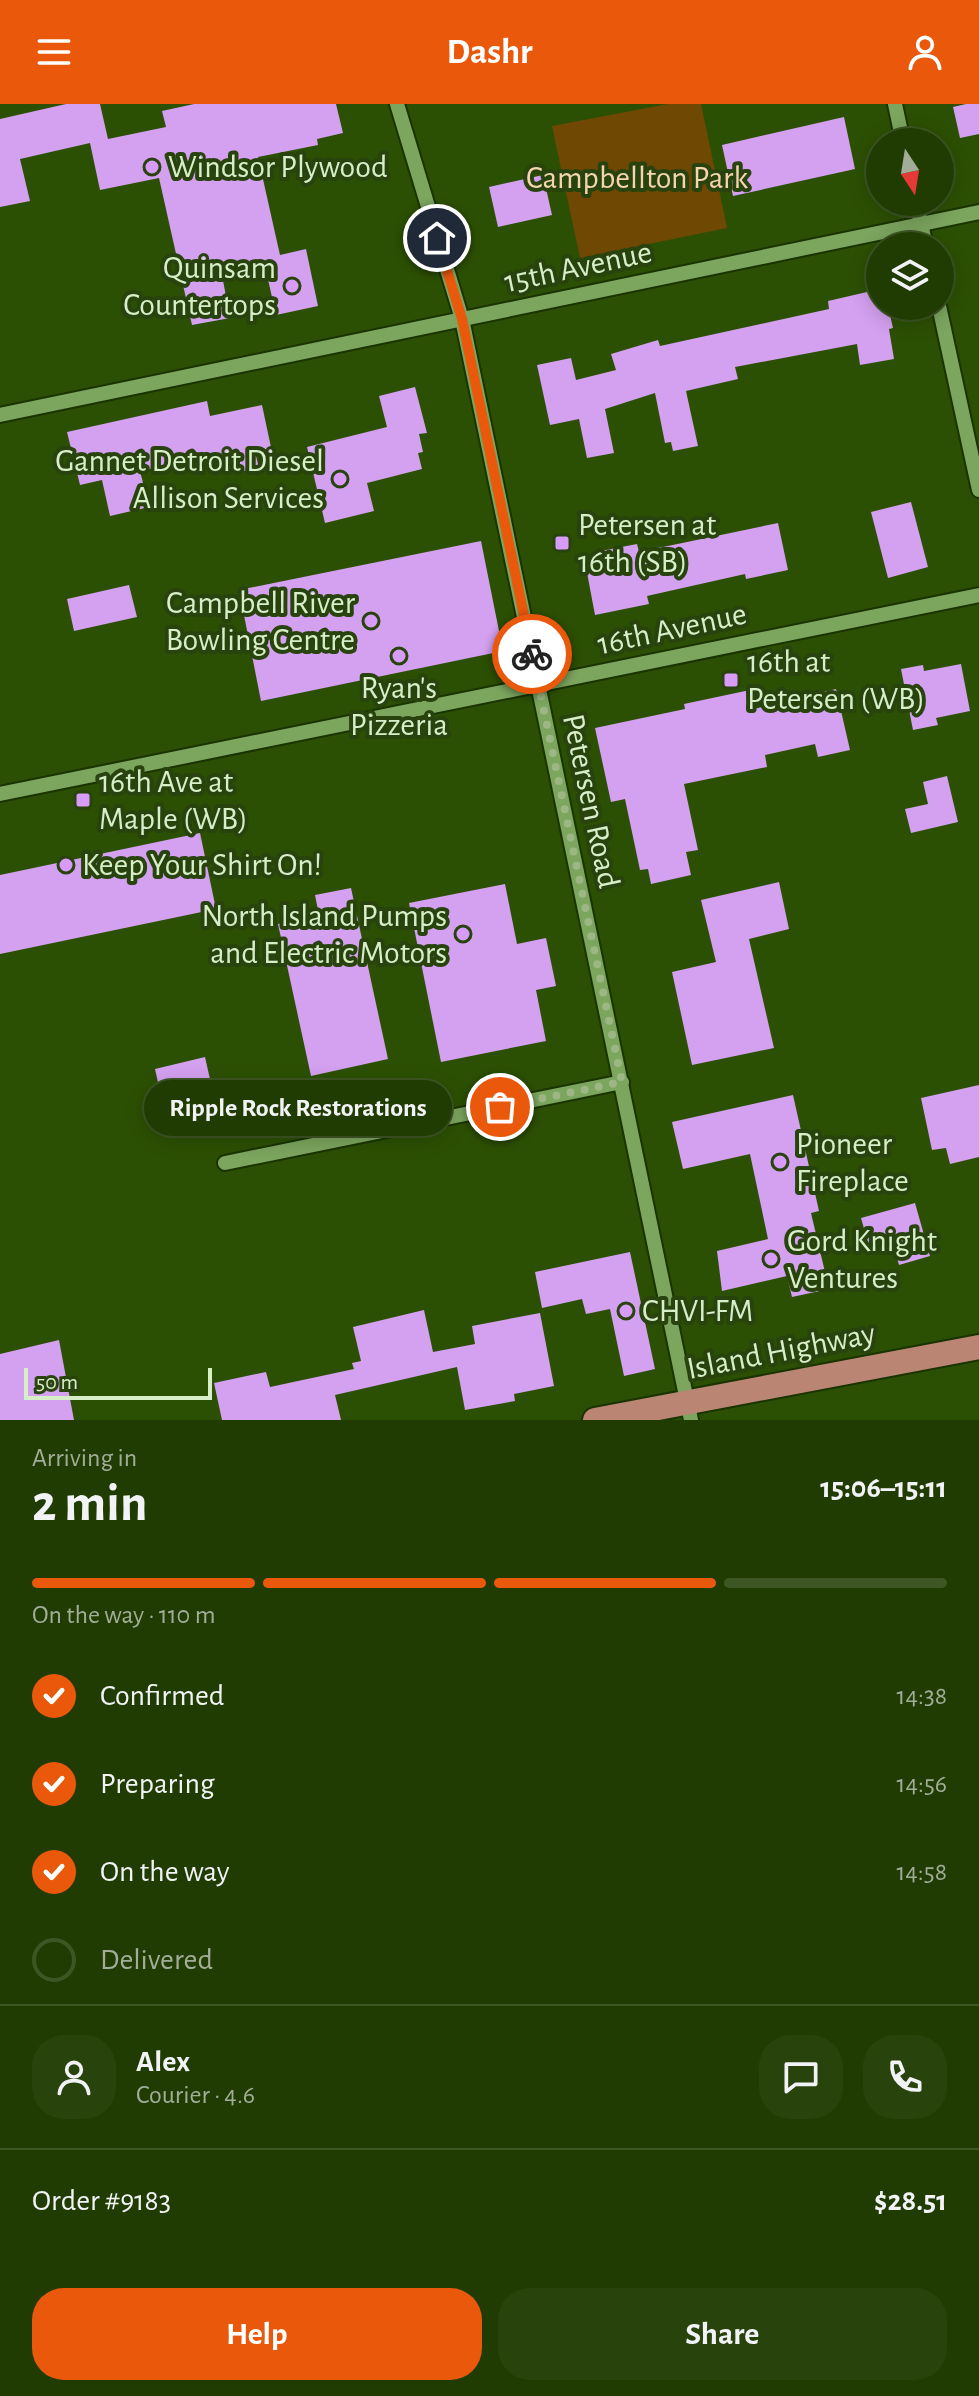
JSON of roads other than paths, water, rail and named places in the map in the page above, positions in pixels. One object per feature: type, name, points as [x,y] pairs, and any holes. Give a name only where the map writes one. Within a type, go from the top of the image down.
[{"type":"main road","name":"Island Highway","points":[[595,1420],[689,1411],[979,1347]]},
{"type":"street","name":"Petersen Road","points":[[397,104],[462,319],[689,1411]]},
{"type":"street","points":[[895,104],[900,128]]},
{"type":"street","name":"15th Avenue","points":[[0,415],[979,212]]},
{"type":"street","points":[[919,216],[923,232]]},
{"type":"street","points":[[942,320],[979,490]]},
{"type":"street","name":"16th Avenue","points":[[0,794],[979,595]]},
{"type":"street","points":[[225,1163],[622,1082]]},
{"type":"place","name":"Windsor Plywood","points":[[152,167]]},
{"type":"place","name":"Quinsam Countertops","points":[[292,286]]},
{"type":"place","name":"Gannet Detroit Diesel Allison Services","points":[[340,479]]},
{"type":"place","name":"Petersen at 16th (SB)","points":[[562,543]]},
{"type":"place","name":"Campbell River Bowling Centre","points":[[371,621]]},
{"type":"place","name":"Ryan's Pizzeria","points":[[399,656]]},
{"type":"place","name":"16th at Petersen (WB)","points":[[731,680]]},
{"type":"place","name":"16th Ave at Maple (WB)","points":[[83,800]]},
{"type":"place","name":"Keep Your Shirt On!","points":[[66,865]]},
{"type":"place","name":"North Island Pumps and Electric Motors","points":[[463,934]]},
{"type":"place","name":"Ripple Rock Restorations","points":[[500,1107]]},
{"type":"place","name":"Pioneer Fireplace","points":[[780,1162]]},
{"type":"place","name":"Gord Knight Ventures","points":[[771,1259]]},
{"type":"place","name":"CHVI-FM","points":[[626,1311]]},
{"type":"park label","name":"Campbellton Park","points":[[637,178]]}]
